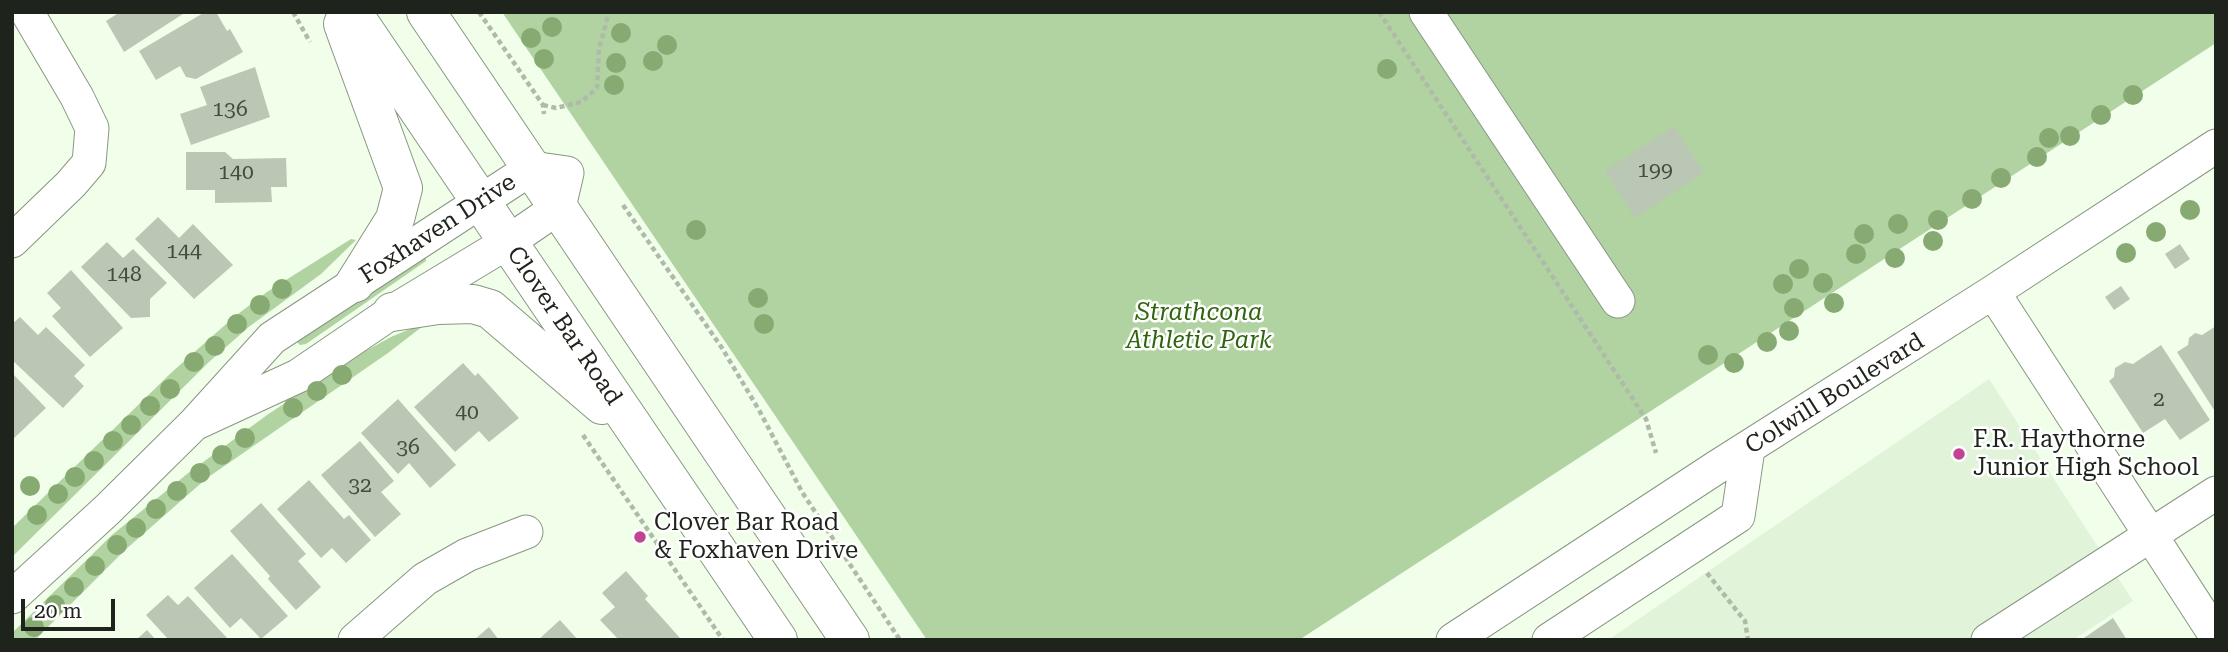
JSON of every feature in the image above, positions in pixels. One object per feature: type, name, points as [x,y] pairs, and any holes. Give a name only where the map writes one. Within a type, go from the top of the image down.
[{"type":"main road","points":[[339,12],[402,188],[395,219],[355,283]]},
{"type":"main road","name":"Clover Bar Road","points":[[352,12],[481,199],[637,436],[778,640]]},
{"type":"main road","points":[[426,12],[850,640]]},
{"type":"main road","points":[[392,312],[438,305],[473,304],[489,309],[637,436]]},
{"type":"street","points":[[12,241],[89,163],[92,128],[27,12]]},
{"type":"street","points":[[1426,12],[1618,300]]},
{"type":"street","name":"Colwill Boulevard","points":[[1453,640],[2216,146]]},
{"type":"street","name":"Foxhaven Drive","points":[[12,597],[107,510],[194,424],[272,338],[532,168]]},
{"type":"street","name":"Foxhaven Drive","points":[[194,424],[298,376],[392,312],[508,242],[559,207]]},
{"type":"street","points":[[1993,292],[2216,636]]},
{"type":"street","points":[[1549,640],[1738,516],[1748,449]]},
{"type":"street","points":[[1988,640],[2216,493]]},
{"type":"street","points":[[355,640],[425,579],[467,555],[526,532]]},
{"type":"path","points":[[479,12],[542,104],[544,114]]},
{"type":"path","points":[[542,104],[556,108],[581,102],[597,88],[598,48],[609,12]]},
{"type":"path","points":[[1379,12],[1646,419],[1656,453]]},
{"type":"path","points":[[623,205],[722,348],[759,410],[802,492],[900,640]]},
{"type":"path","points":[[580,431],[723,640]]},
{"type":"path","points":[[1700,564],[1745,621],[1748,640]]},
{"type":"shaded area","name":"F.R. Haythorne Junior High School","points":[[1989,379],[2133,601],[2073,640],[1608,640]]},
{"type":"green space","name":"Strathcona Athletic Park","points":[[502,12],[2216,12],[2216,43],[1299,640],[927,640]]},
{"type":"green space","points":[[351,239],[356,240],[321,274],[250,326],[210,361],[12,557],[12,528],[172,372],[234,317],[267,292]]},
{"type":"green space","points":[[426,255],[426,261],[306,344],[300,345],[297,342],[297,340]]},
{"type":"green space","points":[[423,324],[388,353],[207,478],[125,550],[35,640],[12,640],[12,633],[112,535],[187,474],[267,415],[358,355]]},
{"type":"building","points":[[120,12],[186,12],[124,52],[106,21]]},
{"type":"building","points":[[205,12],[216,12],[243,52],[196,79],[186,77],[180,66],[156,80],[139,51]]},
{"type":"building","points":[[255,67],[270,117],[191,145],[180,114],[207,105],[200,87]]},
{"type":"building","points":[[1674,126],[1704,172],[1635,218],[1605,171]]},
{"type":"building","points":[[186,152],[225,152],[233,159],[286,158],[287,187],[271,187],[272,202],[215,203],[215,190],[186,190]]},
{"type":"building","points":[[158,217],[179,238],[193,224],[233,265],[194,299],[135,239]]},
{"type":"building","points":[[107,242],[123,258],[133,249],[167,283],[150,299],[150,317],[131,318],[81,267]]},
{"type":"building","points":[[2180,244],[2190,259],[2175,269],[2165,254]]},
{"type":"building","points":[[71,270],[123,328],[90,357],[52,316],[61,308],[47,293]]},
{"type":"building","points":[[2121,286],[2130,299],[2114,310],[2105,297]]},
{"type":"building","points":[[20,317],[38,335],[46,327],[85,365],[74,376],[84,386],[63,408],[12,360],[12,324]]},
{"type":"building","points":[[2216,326],[2216,413],[2177,352],[2188,345],[2189,338],[2195,333],[2202,335]]},
{"type":"building","points":[[2161,345],[2210,420],[2180,440],[2165,419],[2143,433],[2109,381],[2114,377],[2115,368],[2125,362],[2133,364]]},
{"type":"building","points":[[463,363],[475,376],[478,373],[519,418],[489,442],[479,431],[455,452],[414,407]]},
{"type":"building","points":[[12,373],[46,408],[12,440]]},
{"type":"building","points":[[398,399],[456,465],[430,488],[409,463],[398,474],[361,433]]},
{"type":"building","points":[[360,441],[394,481],[381,492],[401,514],[375,537],[321,475]]},
{"type":"building","points":[[309,480],[344,519],[349,515],[371,540],[346,563],[332,548],[321,558],[277,509]]},
{"type":"building","points":[[261,503],[306,554],[298,561],[321,587],[296,610],[230,531]]},
{"type":"building","points":[[232,554],[288,616],[261,639],[241,618],[230,628],[194,588]]},
{"type":"building","points":[[626,571],[648,596],[645,599],[680,638],[678,640],[619,640],[600,620],[615,607],[602,593]]},
{"type":"building","points":[[168,595],[178,605],[188,596],[227,638],[169,640],[146,615]]},
{"type":"building","points":[[2113,618],[2127,640],[2081,640]]},
{"type":"building","points":[[560,620],[578,640],[538,640]]},
{"type":"building","points":[[489,627],[499,640],[474,640]]},
{"type":"building","points":[[147,630],[156,640],[136,640]]},
{"type":"place","name":"F.R. Haythorne Junior High School","points":[[1959,454]]},
{"type":"place","name":"Clover Bar Road & Foxhaven Drive","points":[[640,537]]}]
